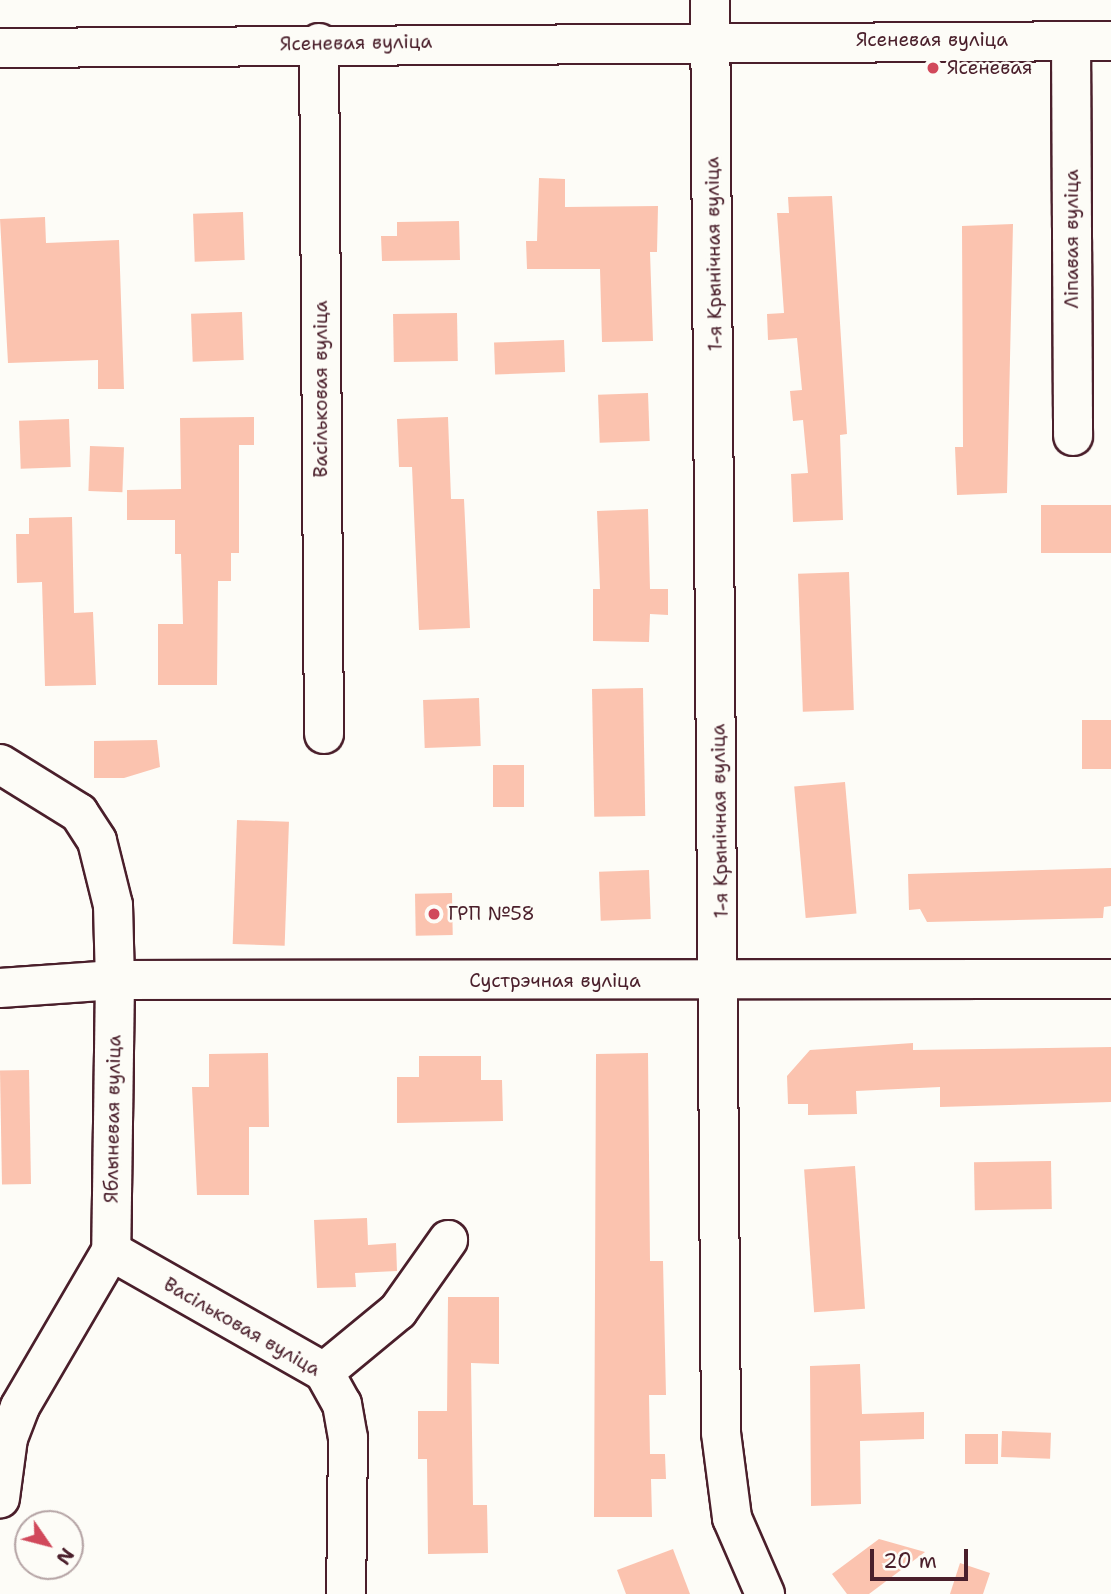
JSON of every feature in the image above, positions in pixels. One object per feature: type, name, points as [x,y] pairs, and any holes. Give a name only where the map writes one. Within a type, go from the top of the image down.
[{"type":"street","points":[[710,0],[711,40]]},
{"type":"street","name":"Ясеневая вуліца","points":[[0,48],[711,40],[1111,41]]},
{"type":"street","name":"1-я Крынічная вуліца","points":[[711,40],[721,981],[721,1433],[732,1518],[765,1594]]},
{"type":"street","name":"Ліпавая вуліца","points":[[1071,41],[1073,436]]},
{"type":"street","name":"Васільковая вуліца","points":[[319,43],[324,734]]},
{"type":"street","name":"Яблыневая вуліца","points":[[0,764],[69,805],[97,841],[113,905],[115,980],[111,1251],[20,1407],[8,1438],[0,1498]]},
{"type":"street","name":"Сустрэчная вуліца","points":[[0,988],[115,980],[1111,979]]},
{"type":"street","points":[[324,1371],[398,1311],[448,1240]]},
{"type":"street","name":"Васільковая вуліца","points":[[111,1251],[324,1371],[342,1404],[348,1438],[346,1594]]},
{"type":"building","points":[[539,178],[565,179],[565,207],[658,206],[657,252],[650,252],[653,341],[602,342],[600,269],[527,269],[526,241],[537,241]]},
{"type":"building","points":[[832,196],[847,434],[840,435],[843,520],[793,522],[791,474],[808,473],[803,420],[793,421],[790,391],[802,390],[797,338],[768,340],[767,314],[784,313],[777,213],[789,213],[788,197]]},
{"type":"building","points":[[243,212],[245,260],[195,262],[193,214]]},
{"type":"building","points":[[45,217],[46,243],[119,240],[124,389],[98,389],[98,360],[8,363],[0,219]]},
{"type":"building","points":[[459,221],[460,260],[382,261],[381,236],[397,236],[397,222]]},
{"type":"building","points":[[1013,224],[1007,493],[957,495],[955,447],[963,447],[962,226]]},
{"type":"building","points":[[242,312],[244,360],[193,362],[191,314]]},
{"type":"building","points":[[457,313],[458,361],[394,362],[393,314]]},
{"type":"building","points":[[564,340],[565,372],[495,374],[494,342]]},
{"type":"building","points":[[648,393],[650,441],[600,443],[598,395]]},
{"type":"building","points":[[254,417],[254,445],[239,445],[239,553],[231,553],[231,581],[218,581],[217,685],[158,685],[158,624],[183,624],[181,554],[175,554],[175,520],[127,520],[127,490],[181,489],[180,418]]},
{"type":"building","points":[[448,417],[451,499],[464,499],[470,628],[419,630],[412,467],[399,467],[397,419]]},
{"type":"building","points":[[69,419],[71,467],[21,469],[19,421]]},
{"type":"building","points":[[90,446],[124,447],[122,492],[88,491]]},
{"type":"building","points":[[1041,505],[1111,505],[1111,553],[1041,553]]},
{"type":"building","points":[[648,509],[650,589],[668,589],[668,615],[650,614],[649,642],[593,641],[593,589],[600,589],[597,511]]},
{"type":"building","points":[[72,517],[74,613],[93,612],[96,685],[45,686],[42,582],[17,583],[16,534],[29,534],[29,518]]},
{"type":"building","points":[[849,572],[854,710],[803,712],[798,574]]},
{"type":"building","points":[[643,688],[645,816],[594,817],[592,689]]},
{"type":"building","points":[[479,698],[481,746],[425,748],[423,700]]},
{"type":"building","points":[[1082,720],[1111,720],[1111,769],[1082,769]]},
{"type":"building","points":[[157,740],[160,767],[124,778],[94,778],[94,741]]},
{"type":"building","points":[[493,765],[524,765],[524,807],[493,807]]},
{"type":"building","points":[[845,782],[857,913],[806,918],[794,786]]},
{"type":"building","points":[[237,820],[289,822],[285,946],[233,944]]},
{"type":"building","points":[[1111,868],[1111,906],[1104,907],[1103,918],[927,922],[920,909],[909,910],[908,874]]},
{"type":"building","points":[[649,870],[651,919],[601,921],[599,872]]},
{"type":"building","name":"ГРП №58","points":[[452,893],[453,935],[416,936],[415,894]]},
{"type":"building","points":[[913,1043],[913,1050],[1111,1047],[1111,1102],[940,1107],[940,1087],[856,1091],[857,1114],[808,1115],[808,1104],[788,1104],[787,1076],[810,1050]]},
{"type":"building","points":[[268,1053],[269,1127],[249,1127],[249,1195],[197,1195],[192,1087],[209,1087],[209,1054]]},
{"type":"building","points":[[648,1053],[650,1261],[663,1261],[666,1395],[649,1395],[650,1454],[665,1454],[666,1479],[651,1479],[652,1517],[594,1517],[596,1054]]},
{"type":"building","points":[[419,1056],[481,1056],[481,1080],[502,1080],[503,1121],[397,1123],[397,1077],[419,1077]]},
{"type":"building","points":[[29,1070],[31,1184],[2,1184],[0,1071]]},
{"type":"building","points":[[1051,1161],[1052,1209],[975,1210],[974,1162]]},
{"type":"building","points":[[855,1166],[865,1309],[814,1312],[804,1170]]},
{"type":"building","points":[[367,1218],[368,1245],[396,1243],[397,1271],[355,1273],[356,1287],[317,1288],[314,1220]]},
{"type":"building","points":[[448,1297],[499,1297],[499,1364],[471,1363],[473,1505],[487,1505],[488,1553],[428,1554],[427,1459],[418,1459],[418,1411],[447,1411]]},
{"type":"building","points":[[860,1364],[862,1414],[924,1412],[924,1439],[860,1441],[861,1504],[811,1506],[810,1366]]},
{"type":"building","points":[[1002,1431],[1051,1433],[1050,1459],[1001,1457]]},
{"type":"building","points":[[965,1434],[998,1434],[998,1464],[965,1464]]},
{"type":"building","points":[[879,1539],[925,1552],[869,1594],[847,1594],[832,1574]]},
{"type":"building","points":[[673,1549],[690,1594],[626,1594],[617,1570]]},
{"type":"building","points":[[960,1563],[990,1573],[983,1594],[950,1594]]},
{"type":"place","name":"Ясеневая","points":[[933,68]]},
{"type":"place","name":"ГРП №58","points":[[434,914]]}]
